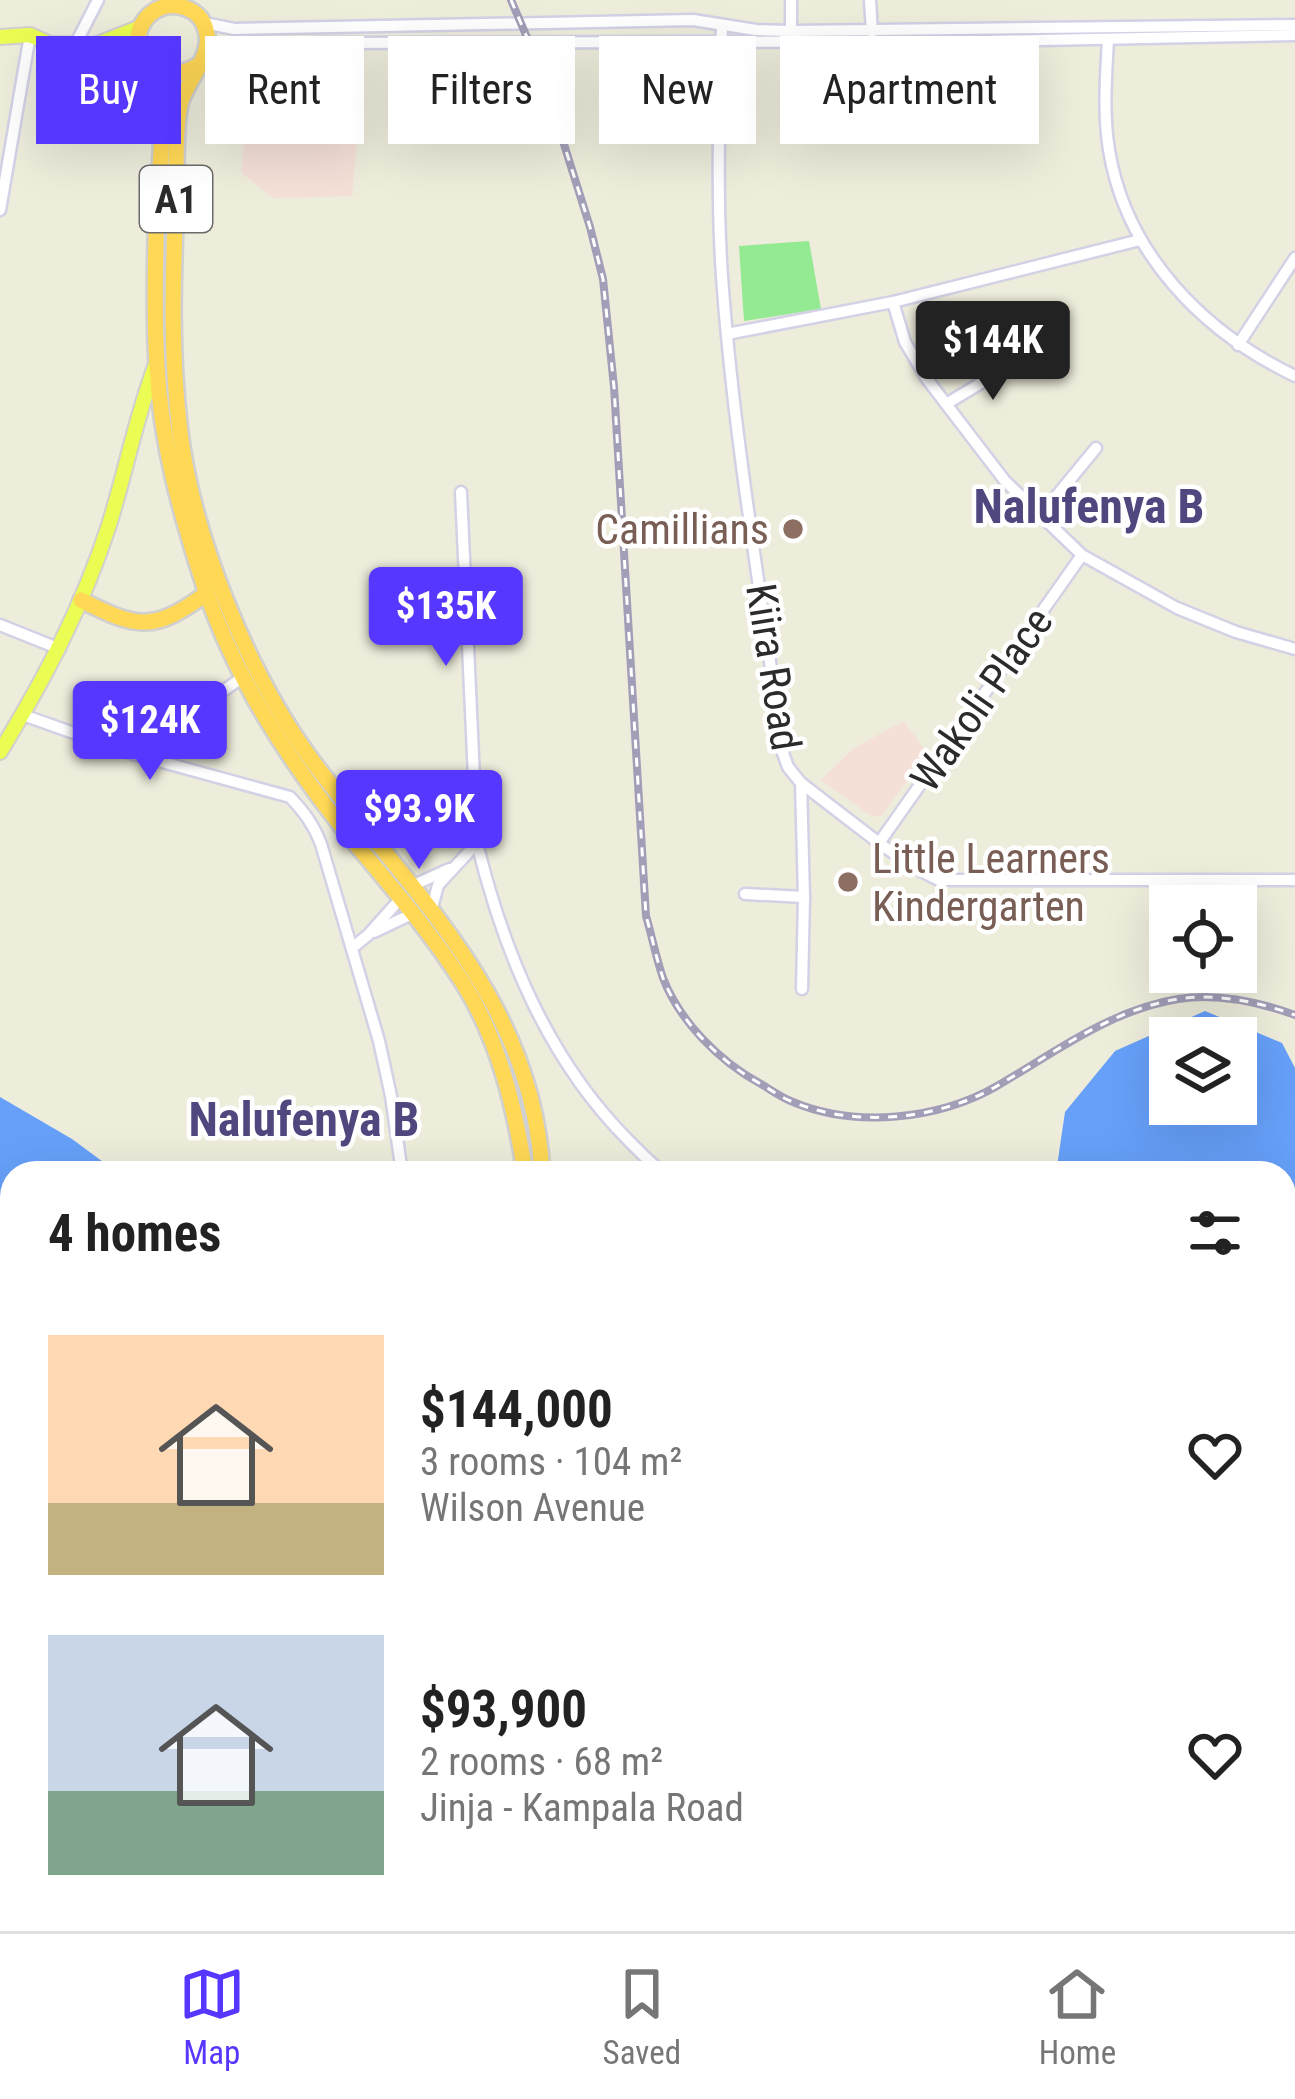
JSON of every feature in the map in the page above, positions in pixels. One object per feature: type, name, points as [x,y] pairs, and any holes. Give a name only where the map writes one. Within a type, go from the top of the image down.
[{"type":"highway","points":[[141,27],[155,6],[174,4],[190,5],[205,23]]},
{"type":"highway","name":"A1","points":[[205,23],[208,46],[180,105],[171,292],[180,434],[199,520],[239,630],[281,712],[308,756],[414,885],[487,1030],[512,1101],[523,1161]]},
{"type":"highway","name":"A1","points":[[140,36],[141,27]]},
{"type":"highway","points":[[181,72],[201,62]]},
{"type":"highway","name":"A1","points":[[160,144],[154,293],[159,405],[172,481],[206,593],[243,677],[294,764],[401,898],[423,910],[478,976],[521,1067],[541,1161]]},
{"type":"highway","points":[[81,600],[140,623],[163,620],[206,593]]},
{"type":"main road","points":[[118,36],[141,27]]},
{"type":"main road","points":[[0,37],[36,38]]},
{"type":"main road","points":[[0,752],[60,649],[81,600],[109,524],[156,362]]},
{"type":"street","points":[[80,36],[98,0]]},
{"type":"street","points":[[791,0],[791,31]]},
{"type":"street","points":[[870,0],[872,35]]},
{"type":"street","points":[[205,23],[234,28],[693,20],[756,30],[872,35],[1108,40],[1295,35]]},
{"type":"street","name":"Kiira Road","points":[[721,36],[722,25]]},
{"type":"street","points":[[756,42],[1295,26]]},
{"type":"street","points":[[0,210],[30,35]]},
{"type":"street","points":[[1108,40],[1108,149],[1140,240],[1185,299],[1238,345],[1295,376]]},
{"type":"street","points":[[201,62],[252,46],[599,42]]},
{"type":"street","name":"Kiira Road","points":[[721,144],[727,334],[788,767],[801,783],[879,843],[940,880],[1295,880]]},
{"type":"street","points":[[727,334],[893,302],[1140,240]]},
{"type":"street","points":[[1238,345],[1295,258]]},
{"type":"street","points":[[893,302],[905,342],[927,379],[1005,481],[1082,555],[1177,608],[1295,649]]},
{"type":"street","points":[[946,404],[996,374],[1026,365]]},
{"type":"street","points":[[1040,516],[1096,448]]},
{"type":"street","points":[[461,492],[477,843],[489,894],[546,1034],[607,1119],[651,1161]]},
{"type":"street","name":"Wakoli Place","points":[[879,843],[1082,555]]},
{"type":"street","points":[[0,625],[60,649]]},
{"type":"street","points":[[133,754],[243,677]]},
{"type":"street","points":[[22,715],[133,754],[290,797],[313,824],[379,1040],[400,1161]]},
{"type":"street","points":[[801,783],[802,988]]},
{"type":"street","points":[[368,935],[423,910],[438,885],[477,843]]},
{"type":"street","points":[[414,885],[457,865]]},
{"type":"street","points":[[745,894],[804,897]]},
{"type":"street","points":[[352,948],[401,898]]},
{"type":"shaded area","points":[[244,144],[357,144],[352,196],[273,198],[241,172]]},
{"type":"shaded area","points":[[904,721],[927,754],[882,815],[868,814],[821,780],[854,748]]},
{"type":"green space","points":[[809,241],[821,309],[744,321],[739,246]]},
{"type":"water","points":[[1257,1033],[1282,1043],[1295,1068],[1295,1161],[1058,1161],[1065,1112],[1115,1051],[1149,1036],[1149,1125],[1257,1125]]},
{"type":"water","points":[[0,1097],[102,1161],[0,1161]]},
{"type":"railway","points":[[511,0],[535,56],[603,279],[614,387],[646,916],[663,978],[691,1025],[731,1064],[785,1098],[817,1110],[869,1117],[923,1113],[974,1098],[1083,1034],[1129,1013],[1178,999],[1222,998],[1295,1015]]},
{"type":"place","name":"Camillians","points":[[793,529]]},
{"type":"place","name":"Little Learners Kindergarten","points":[[848,882]]},
{"type":"district","name":"Nalufenya B","points":[[1089,506]]},
{"type":"district","name":"Nalufenya B","points":[[304,1119]]}]
